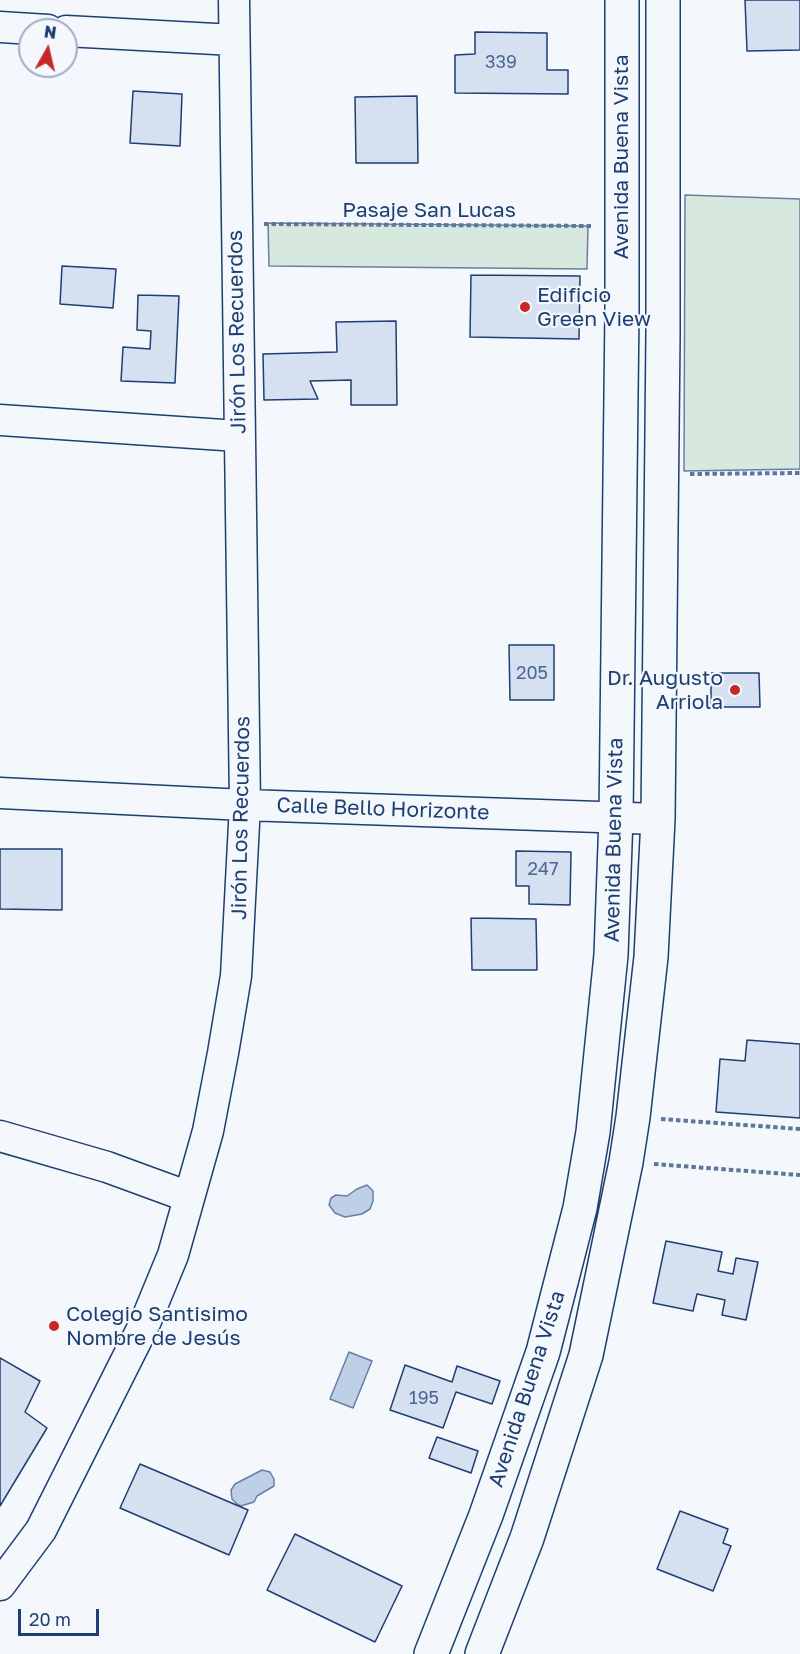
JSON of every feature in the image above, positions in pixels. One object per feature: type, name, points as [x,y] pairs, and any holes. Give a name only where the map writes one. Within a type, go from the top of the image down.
[{"type":"main road","name":"Avenida Buena Vista","points":[[431,1654],[486,1515],[543,1352],[580,1208],[593,1132],[611,955],[616,817],[622,0]]},
{"type":"main road","name":"Avenida Buena Vista","points":[[482,1654],[527,1538],[586,1355],[626,1162],[651,957],[658,819],[663,0]]},
{"type":"main road","points":[[621,310],[639,314],[662,312]]},
{"type":"street","name":"Jirón Los Recuerdos","points":[[0,1585],[41,1530],[145,1323],[173,1255],[208,1131],[224,1053],[236,976],[245,805],[238,436],[234,0]]},
{"type":"street","points":[[0,27],[18,28]]},
{"type":"street","points":[[78,32],[234,40]]},
{"type":"street","points":[[0,420],[238,436]]},
{"type":"street","name":"Calle Bello Horizonte","points":[[0,794],[658,819]]},
{"type":"street","points":[[0,1136],[107,1167],[189,1197]]},
{"type":"path","name":"Pasaje San Lucas","points":[[236,224],[621,226]]},
{"type":"path","points":[[686,474],[800,472]]},
{"type":"path","points":[[633,1117],[800,1129]]},
{"type":"path","points":[[626,1162],[800,1175]]},
{"type":"shaded area","points":[[685,195],[800,199],[800,469],[684,471]]},
{"type":"shaded area","points":[[268,223],[588,226],[587,269],[269,266]]},
{"type":"water","points":[[367,1185],[373,1191],[373,1201],[370,1209],[362,1214],[345,1217],[335,1213],[329,1205],[331,1198],[336,1195],[347,1196]]},
{"type":"water","points":[[349,1352],[372,1361],[353,1408],[330,1399]]},
{"type":"water","points":[[262,1470],[270,1472],[274,1479],[274,1486],[257,1496],[254,1502],[241,1506],[237,1504],[232,1499],[231,1490],[235,1484]]},
{"type":"building","points":[[745,0],[800,0],[800,50],[747,51]]},
{"type":"building","points":[[475,32],[547,33],[547,70],[568,70],[568,94],[455,93],[455,55],[475,54]]},
{"type":"building","points":[[133,91],[182,94],[180,146],[130,143]]},
{"type":"building","points":[[417,96],[418,163],[356,163],[355,97]]},
{"type":"building","points":[[62,266],[116,269],[113,308],[60,304]]},
{"type":"building","name":"Edificio Green View","points":[[471,275],[580,276],[579,339],[470,337]]},
{"type":"building","points":[[138,295],[179,296],[175,383],[121,381],[123,347],[150,349],[151,331],[137,330]]},
{"type":"building","points":[[396,321],[397,405],[351,405],[351,380],[310,381],[318,399],[264,400],[263,354],[337,352],[336,322]]},
{"type":"building","points":[[509,645],[554,645],[554,700],[510,700]]},
{"type":"building","name":"Dr. Augusto Arriola","points":[[711,673],[759,673],[760,707],[711,707]]},
{"type":"building","points":[[0,849],[62,849],[62,910],[0,909]]},
{"type":"building","points":[[516,851],[571,852],[570,905],[529,904],[529,886],[516,886]]},
{"type":"building","points":[[471,918],[536,919],[537,970],[472,970]]},
{"type":"building","points":[[747,1040],[800,1044],[800,1118],[716,1112],[720,1059],[745,1061]]},
{"type":"building","points":[[666,1241],[722,1252],[718,1271],[733,1274],[736,1258],[758,1262],[746,1320],[722,1315],[725,1300],[697,1294],[693,1311],[653,1303]]},
{"type":"building","points":[[0,1358],[40,1381],[25,1412],[47,1428],[0,1506]]},
{"type":"building","points":[[405,1365],[452,1382],[457,1366],[500,1381],[492,1404],[456,1392],[443,1428],[390,1410]]},
{"type":"building","points":[[437,1437],[478,1451],[471,1473],[429,1458]]},
{"type":"building","points":[[140,1464],[248,1510],[229,1555],[120,1508]]},
{"type":"building","points":[[680,1511],[728,1529],[723,1543],[731,1546],[713,1591],[657,1569]]},
{"type":"building","points":[[295,1534],[402,1586],[375,1642],[267,1590]]},
{"type":"place","name":"Edificio Green View","points":[[525,307]]},
{"type":"place","name":"Dr. Augusto Arriola","points":[[735,690]]},
{"type":"place","name":"Colegio Santisimo Nombre de Jesús","points":[[54,1326]]}]
